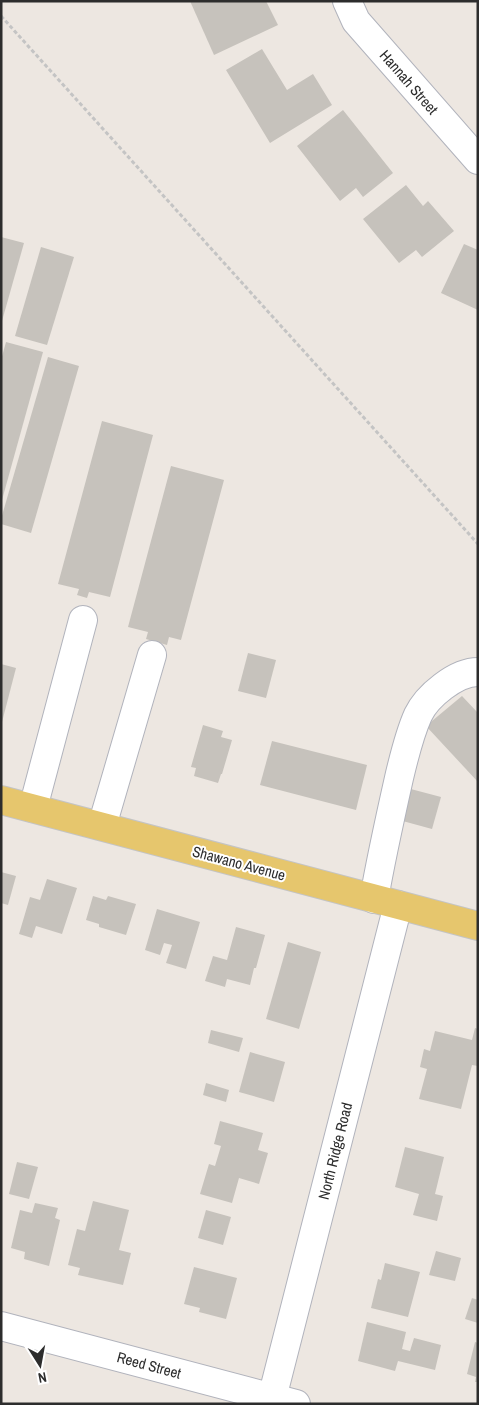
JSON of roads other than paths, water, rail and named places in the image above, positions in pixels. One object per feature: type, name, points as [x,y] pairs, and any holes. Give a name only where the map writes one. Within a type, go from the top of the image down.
[{"type":"main road","name":"Shawano Avenue","points":[[1,800],[478,926]]},
{"type":"street","name":"Hannah Street","points":[[346,1],[356,21],[478,160]]},
{"type":"street","points":[[33,808],[83,620]]},
{"type":"street","points":[[102,826],[152,655]]},
{"type":"street","name":"North Ridge Road","points":[[284,1401],[386,902],[386,833],[406,751],[418,714],[435,693],[460,676],[478,672]]},
{"type":"street","name":"Reed Street","points":[[1,1326],[284,1401]]}]
